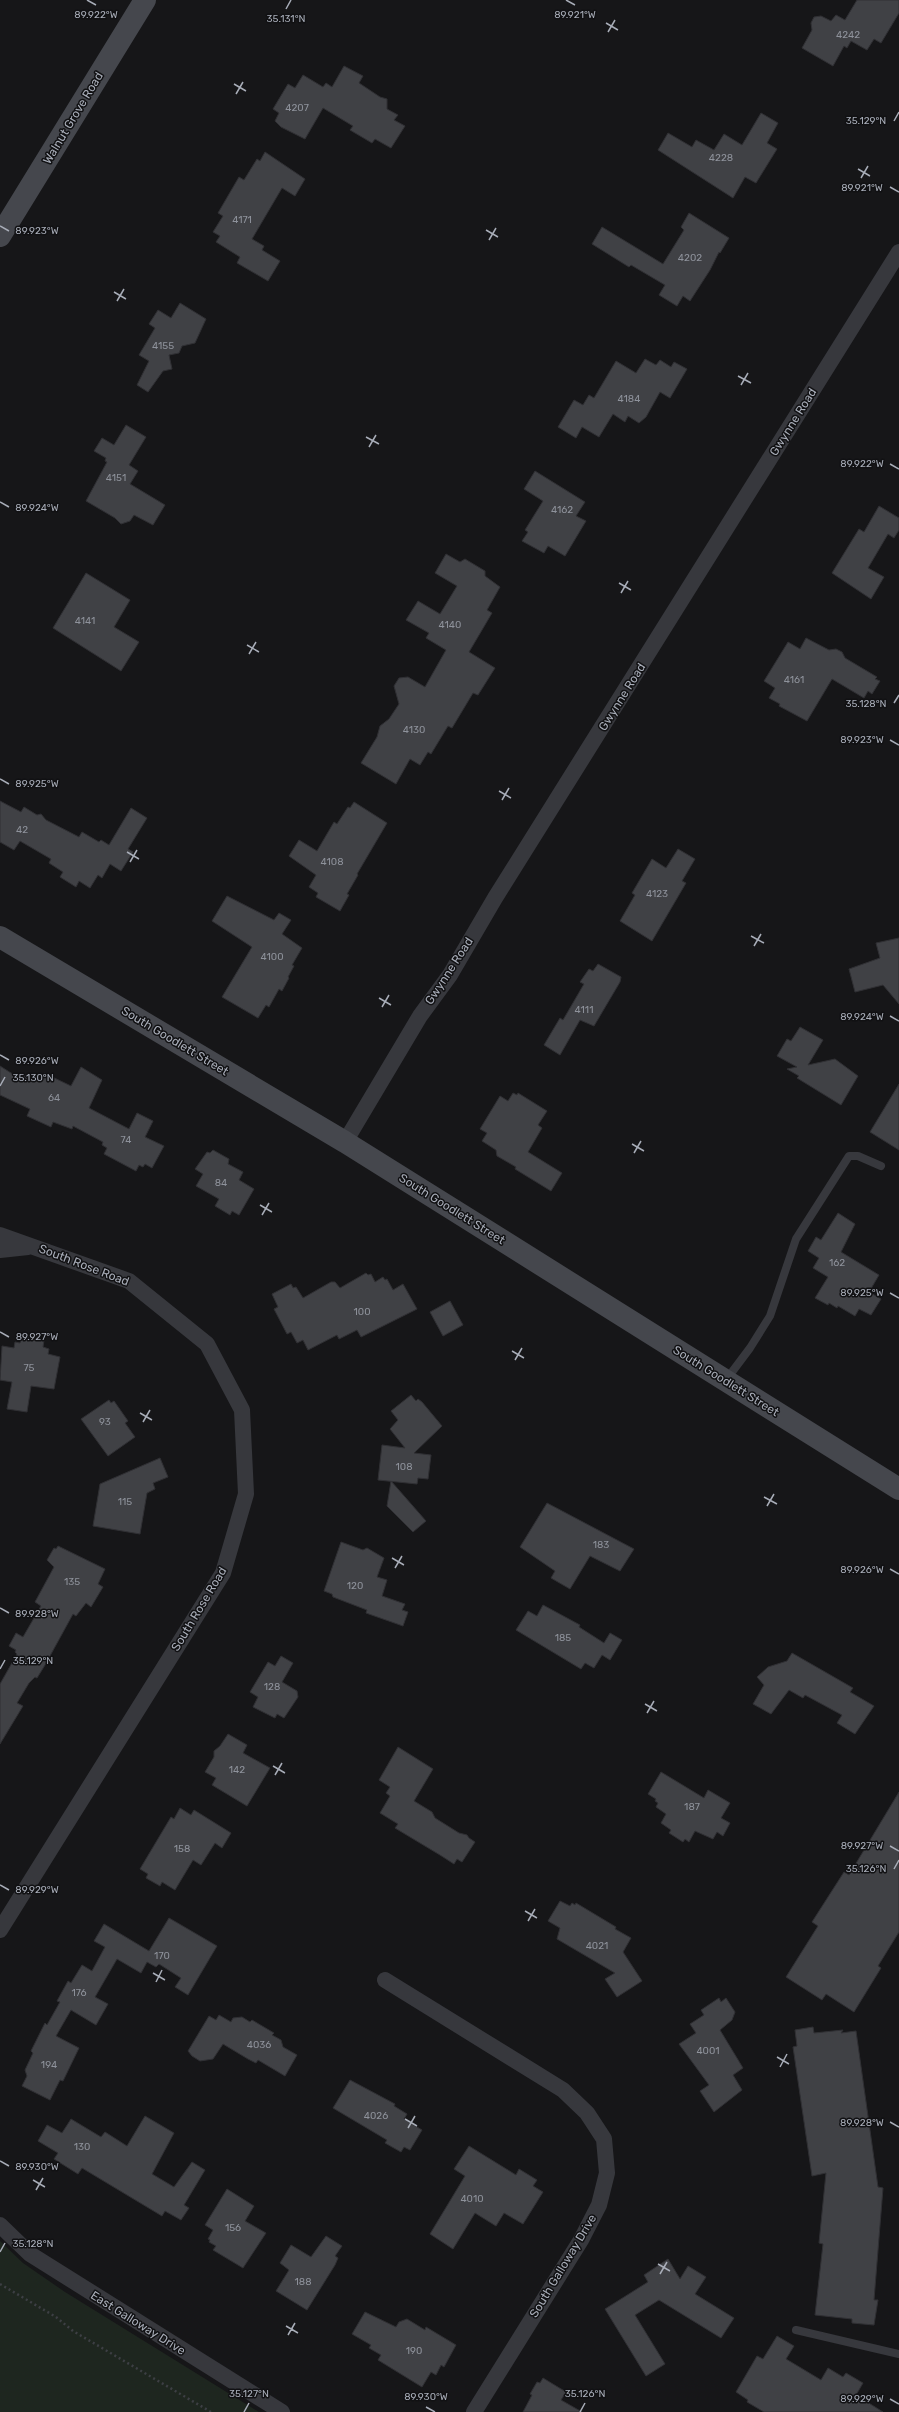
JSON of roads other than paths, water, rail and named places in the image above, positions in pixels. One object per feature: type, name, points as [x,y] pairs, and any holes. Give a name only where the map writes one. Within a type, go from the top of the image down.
[{"type":"main road","name":"Walnut Grove Road","points":[[0,236],[145,0]]},
{"type":"main road","name":"South Goodlett Street","points":[[0,937],[345,1142],[899,1489]]},
{"type":"street","name":"Gwynne Road","points":[[345,1142],[420,1016],[450,975],[495,898],[899,252]]},
{"type":"street","name":"South Rose Road","points":[[0,1235],[129,1281],[207,1344],[242,1410],[246,1494],[223,1573],[0,1930]]},
{"type":"street","points":[[0,1250],[37,1247]]},
{"type":"street","name":"South Galloway Drive","points":[[385,1980],[563,2090],[587,2113],[604,2139],[606,2173],[599,2205],[581,2240],[474,2412]]},
{"type":"street","name":"East Galloway Drive","points":[[0,2225],[30,2254],[282,2412]]},
{"type":"lane","points":[[725,1380],[750,1348],[770,1316],[796,1239],[849,1156],[858,1156],[881,1166]]},
{"type":"lane","points":[[796,2330],[899,2354]]}]
